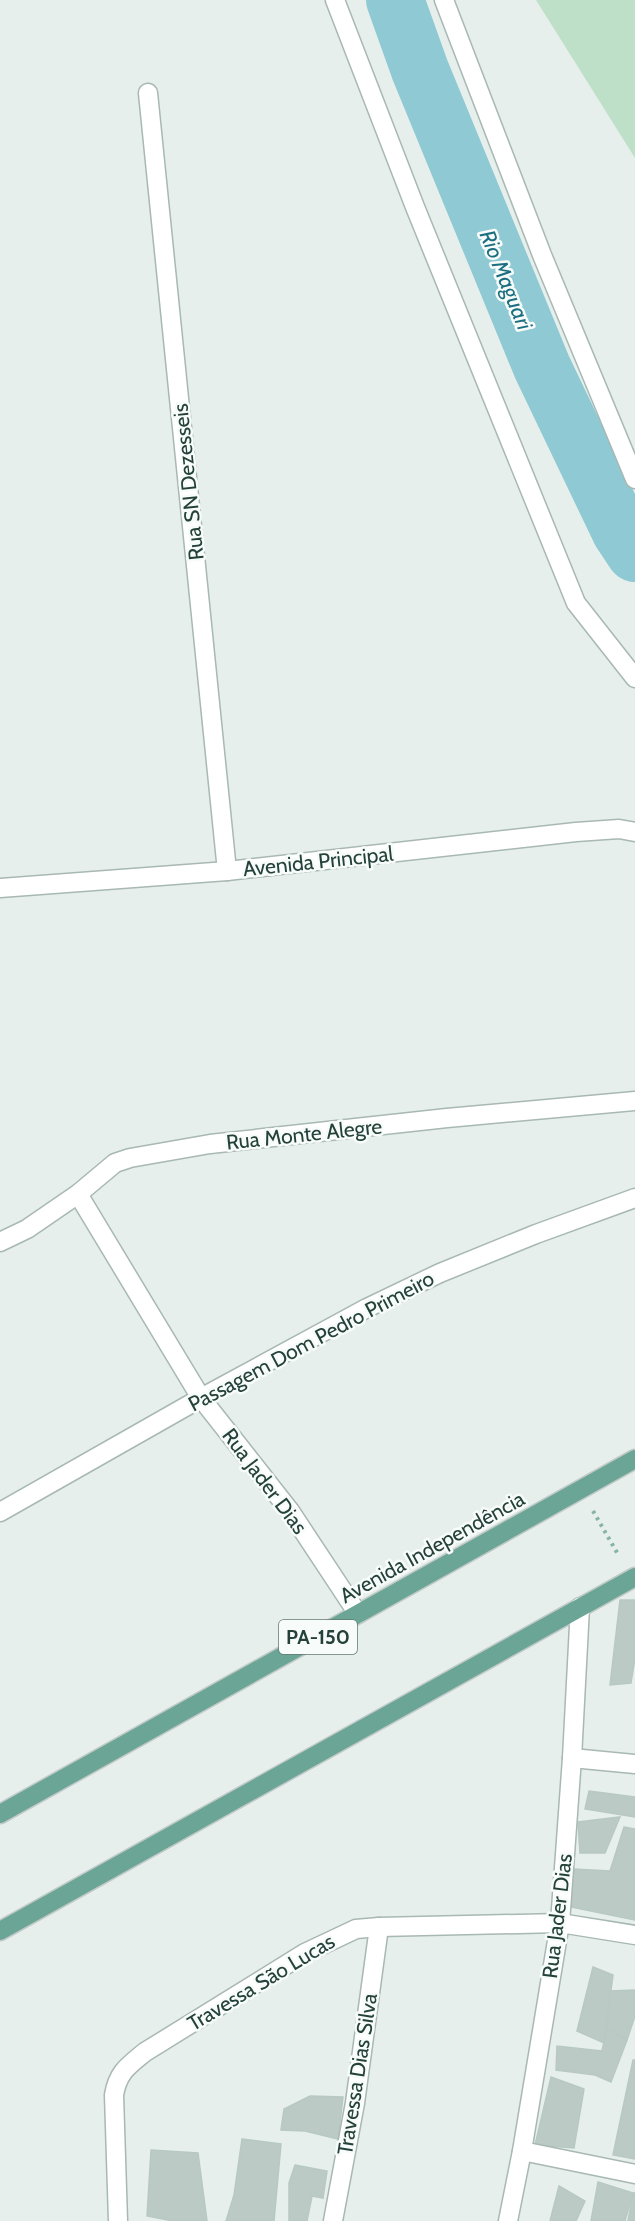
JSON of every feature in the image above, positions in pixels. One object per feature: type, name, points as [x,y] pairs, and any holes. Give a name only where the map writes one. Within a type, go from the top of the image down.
[{"type":"main road","name":"Avenida Independência","points":[[0,1814],[635,1459]]},
{"type":"main road","points":[[0,1931],[634,1578]]},
{"type":"street","points":[[335,0],[415,207],[576,603],[635,678]]},
{"type":"street","points":[[444,0],[542,255],[635,478]]},
{"type":"street","name":"Rua SN Dezesseis","points":[[148,93],[227,872]]},
{"type":"street","name":"Avenida Principal","points":[[0,888],[227,872],[576,832],[619,829],[635,832]]},
{"type":"street","name":"Rua Monte Alegre","points":[[0,1242],[27,1228],[78,1194],[116,1163],[154,1153],[210,1144],[423,1120],[635,1101]]},
{"type":"street","name":"Rua Jader Dias","points":[[78,1194],[201,1398],[290,1510],[358,1614]]},
{"type":"street","name":"Passagem Dom Pedro Primeiro","points":[[0,1512],[201,1398],[367,1308],[440,1273],[536,1234],[635,1198]]},
{"type":"street","name":"Rua Jader Dias","points":[[507,2221],[522,2151],[560,1923],[580,1607]]},
{"type":"street","points":[[572,1758],[635,1764]]},
{"type":"street","name":"Travessa São Lucas","points":[[118,2221],[114,2095],[117,2080],[123,2071],[145,2052],[305,1953],[356,1929],[379,1927],[560,1923],[635,1935]]},
{"type":"street","name":"Travessa Dias Silva","points":[[333,2221],[355,2103],[379,1927]]},
{"type":"street","points":[[522,2151],[635,2174]]},
{"type":"path","points":[[580,1489],[634,1578]]},
{"type":"green space","points":[[536,0],[635,0],[635,158]]},
{"type":"building","points":[[620,1600],[635,1600],[635,1658],[631,1683],[610,1685]]},
{"type":"building","points":[[589,1791],[635,1797],[635,1817],[585,1809]]},
{"type":"building","points":[[620,1817],[605,1853],[580,1853],[578,1822]]},
{"type":"building","points":[[624,1827],[635,1829],[635,1920],[561,1905],[575,1869],[610,1871]]},
{"type":"building","points":[[593,1967],[613,1975],[604,2043],[577,2031]]},
{"type":"building","points":[[635,1990],[635,2016],[627,2040],[607,2028],[610,1991]]},
{"type":"building","points":[[607,2028],[627,2040],[611,2082],[595,2075],[556,2070],[557,2046],[602,2051]]},
{"type":"building","points":[[633,2060],[635,2060],[635,2159],[613,2155]]},
{"type":"building","points":[[551,2077],[584,2089],[574,2148],[535,2145]]},
{"type":"building","points":[[310,2096],[343,2097],[338,2139],[305,2131],[281,2130],[284,2109]]},
{"type":"building","points":[[242,2139],[281,2144],[274,2221],[226,2221],[234,2195]]},
{"type":"building","points":[[151,2150],[198,2153],[207,2221],[173,2221],[147,2216]]},
{"type":"building","points":[[295,2165],[327,2171],[323,2198],[312,2196],[307,2221],[289,2221],[289,2183]]},
{"type":"building","points":[[598,2182],[633,2193],[625,2221],[591,2221]]},
{"type":"building","points":[[559,2186],[585,2201],[576,2221],[550,2221]]},
{"type":"building","points":[[633,2193],[635,2193],[635,2221],[628,2221]]},
{"type":"waterway","name":"Rio Maguari","points":[[395,0],[420,70],[542,367],[621,532],[635,553]]}]
